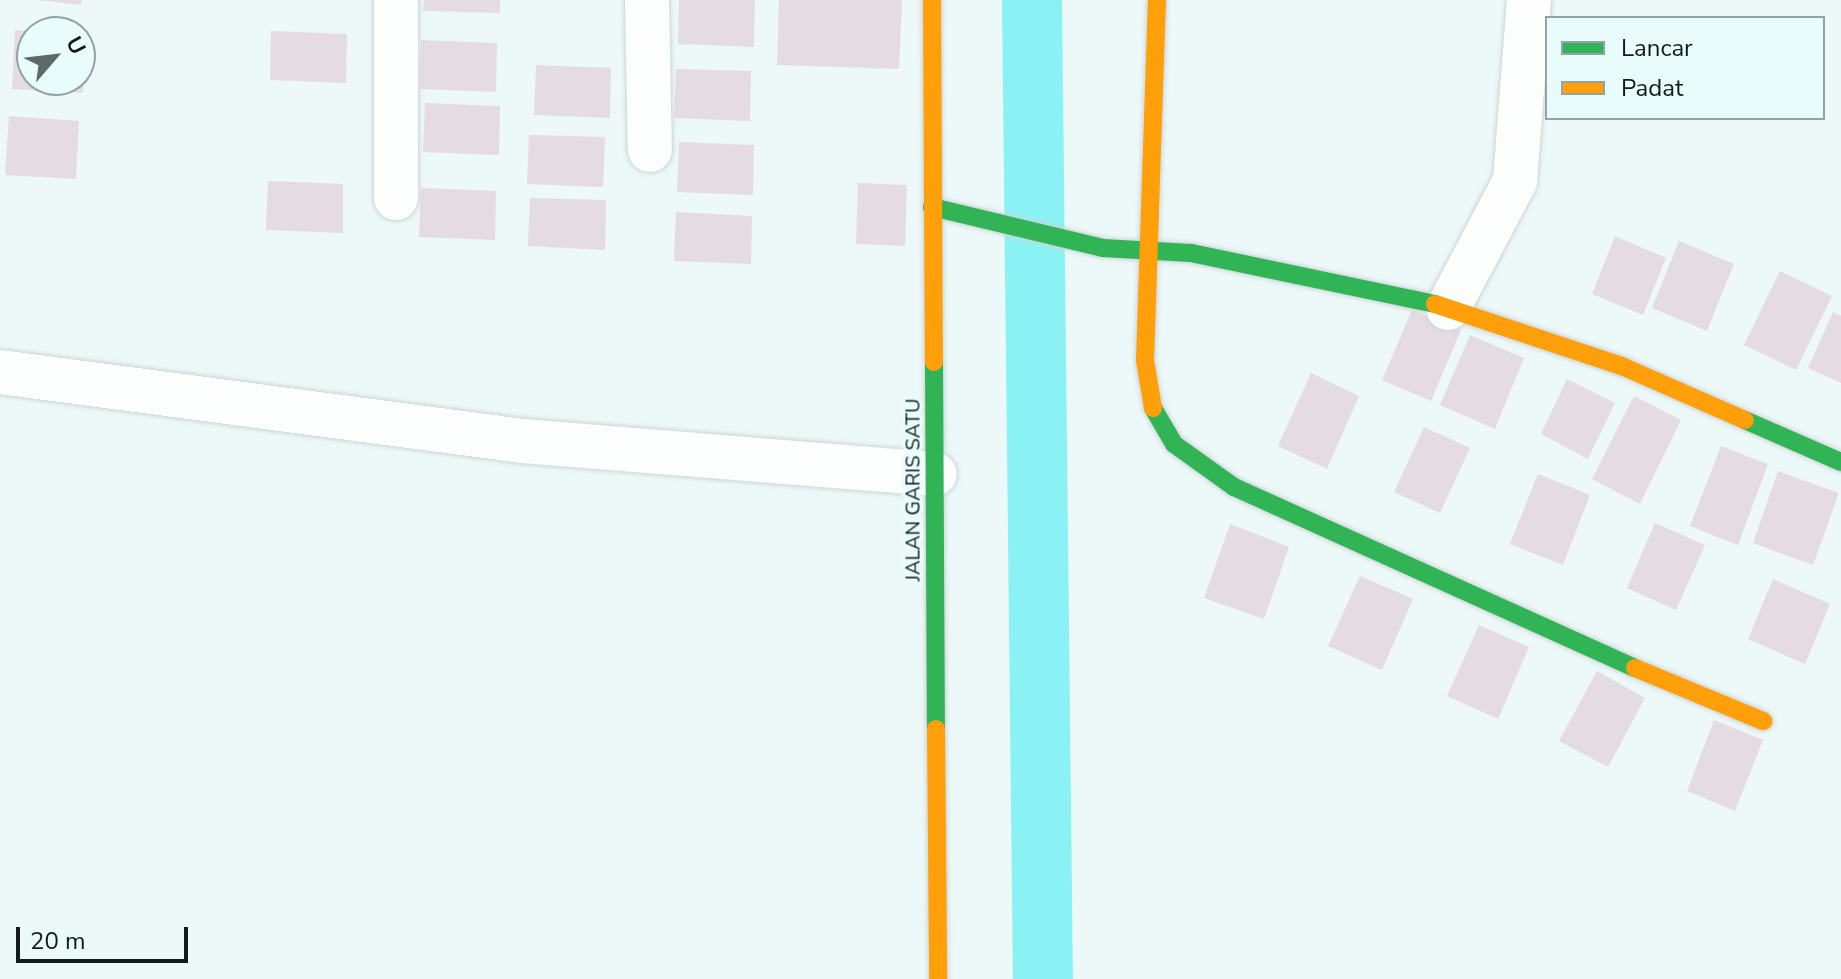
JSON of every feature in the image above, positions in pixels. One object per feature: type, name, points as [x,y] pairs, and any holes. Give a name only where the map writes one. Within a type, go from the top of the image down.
[{"type":"street","points":[[396,0],[396,198]]},
{"type":"street","points":[[647,0],[650,150]]},
{"type":"street","name":"JALAN GARIS SATU","points":[[932,0],[938,979]]},
{"type":"street","points":[[1157,0],[1145,360],[1154,414],[1174,444],[1234,487],[1470,599],[1763,721]]},
{"type":"street","points":[[1448,308],[1515,181],[1529,0]]},
{"type":"street","points":[[932,207],[1103,248],[1290,270],[1448,308],[1624,367],[1841,462]]},
{"type":"street","points":[[0,372],[523,441],[935,474]]},
{"type":"building","points":[[38,0],[82,0],[81,5]]},
{"type":"building","points":[[424,0],[500,0],[500,13],[423,11]]},
{"type":"building","points":[[679,0],[755,0],[754,47],[678,44]]},
{"type":"building","points":[[779,0],[902,0],[899,69],[777,65]]},
{"type":"building","points":[[15,30],[16,30],[16,89],[12,89]]},
{"type":"building","points":[[271,31],[347,34],[346,83],[270,80]]},
{"type":"building","points":[[421,40],[497,43],[496,92],[420,89]]},
{"type":"building","points":[[536,65],[611,68],[610,118],[534,115]]},
{"type":"building","points":[[676,69],[751,71],[750,121],[674,118]]},
{"type":"building","points":[[425,103],[500,106],[499,155],[423,152]]},
{"type":"building","points":[[9,116],[79,121],[76,179],[5,175]]},
{"type":"building","points":[[529,135],[605,137],[603,187],[527,184]]},
{"type":"building","points":[[679,142],[754,145],[753,195],[677,192]]},
{"type":"building","points":[[268,181],[343,184],[343,233],[266,230]]},
{"type":"building","points":[[858,183],[907,185],[905,246],[856,244]]},
{"type":"building","points":[[421,188],[496,191],[495,240],[419,237]]},
{"type":"building","points":[[530,198],[606,200],[605,250],[528,246]]},
{"type":"building","points":[[676,212],[752,216],[751,264],[674,261]]},
{"type":"building","points":[[1615,236],[1666,258],[1643,315],[1592,294]]},
{"type":"building","points":[[1679,241],[1734,264],[1707,331],[1652,308]]},
{"type":"building","points":[[1780,271],[1832,296],[1796,370],[1744,345]]},
{"type":"building","points":[[1412,310],[1461,330],[1431,401],[1382,380]]},
{"type":"building","points":[[1833,312],[1841,316],[1841,383],[1808,368]]},
{"type":"building","points":[[1470,335],[1524,358],[1495,429],[1440,405]]},
{"type":"building","points":[[1311,373],[1359,396],[1327,469],[1278,446]]},
{"type":"building","points":[[1567,379],[1615,403],[1588,459],[1541,434]]},
{"type":"building","points":[[1634,396],[1681,420],[1640,504],[1592,479]]},
{"type":"building","points":[[1424,427],[1470,448],[1440,513],[1394,492]]},
{"type":"building","points":[[1721,446],[1768,464],[1738,545],[1690,526]]},
{"type":"building","points":[[1778,471],[1839,493],[1813,565],[1753,543]]},
{"type":"building","points":[[1538,474],[1590,495],[1563,565],[1510,544]]},
{"type":"building","points":[[1655,523],[1705,545],[1676,610],[1627,588]]},
{"type":"building","points":[[1230,524],[1289,547],[1264,619],[1204,598]]},
{"type":"building","points":[[1360,576],[1413,599],[1382,670],[1328,646]]},
{"type":"building","points":[[1773,579],[1830,604],[1805,664],[1748,639]]},
{"type":"building","points":[[1479,625],[1529,647],[1498,719],[1447,696]]},
{"type":"building","points":[[1597,671],[1645,698],[1608,767],[1559,741]]},
{"type":"building","points":[[1714,720],[1763,740],[1735,811],[1687,791]]},
{"type":"waterway","points":[[1032,0],[1043,979]]},
{"type":"traffic: fast","points":[[932,207],[1103,248],[1191,253],[1435,304]]},
{"type":"traffic: fast","points":[[934,362],[936,729]]},
{"type":"traffic: fast","points":[[1153,408],[1174,444],[1234,487],[1635,668]]},
{"type":"traffic: fast","points":[[1745,420],[1841,462]]},
{"type":"traffic: slow","points":[[932,0],[934,362]]},
{"type":"traffic: slow","points":[[1153,408],[1145,360],[1157,0]]},
{"type":"traffic: slow","points":[[1435,304],[1624,367],[1745,420]]},
{"type":"traffic: slow","points":[[1635,668],[1763,721]]},
{"type":"traffic: slow","points":[[936,729],[938,979]]}]
